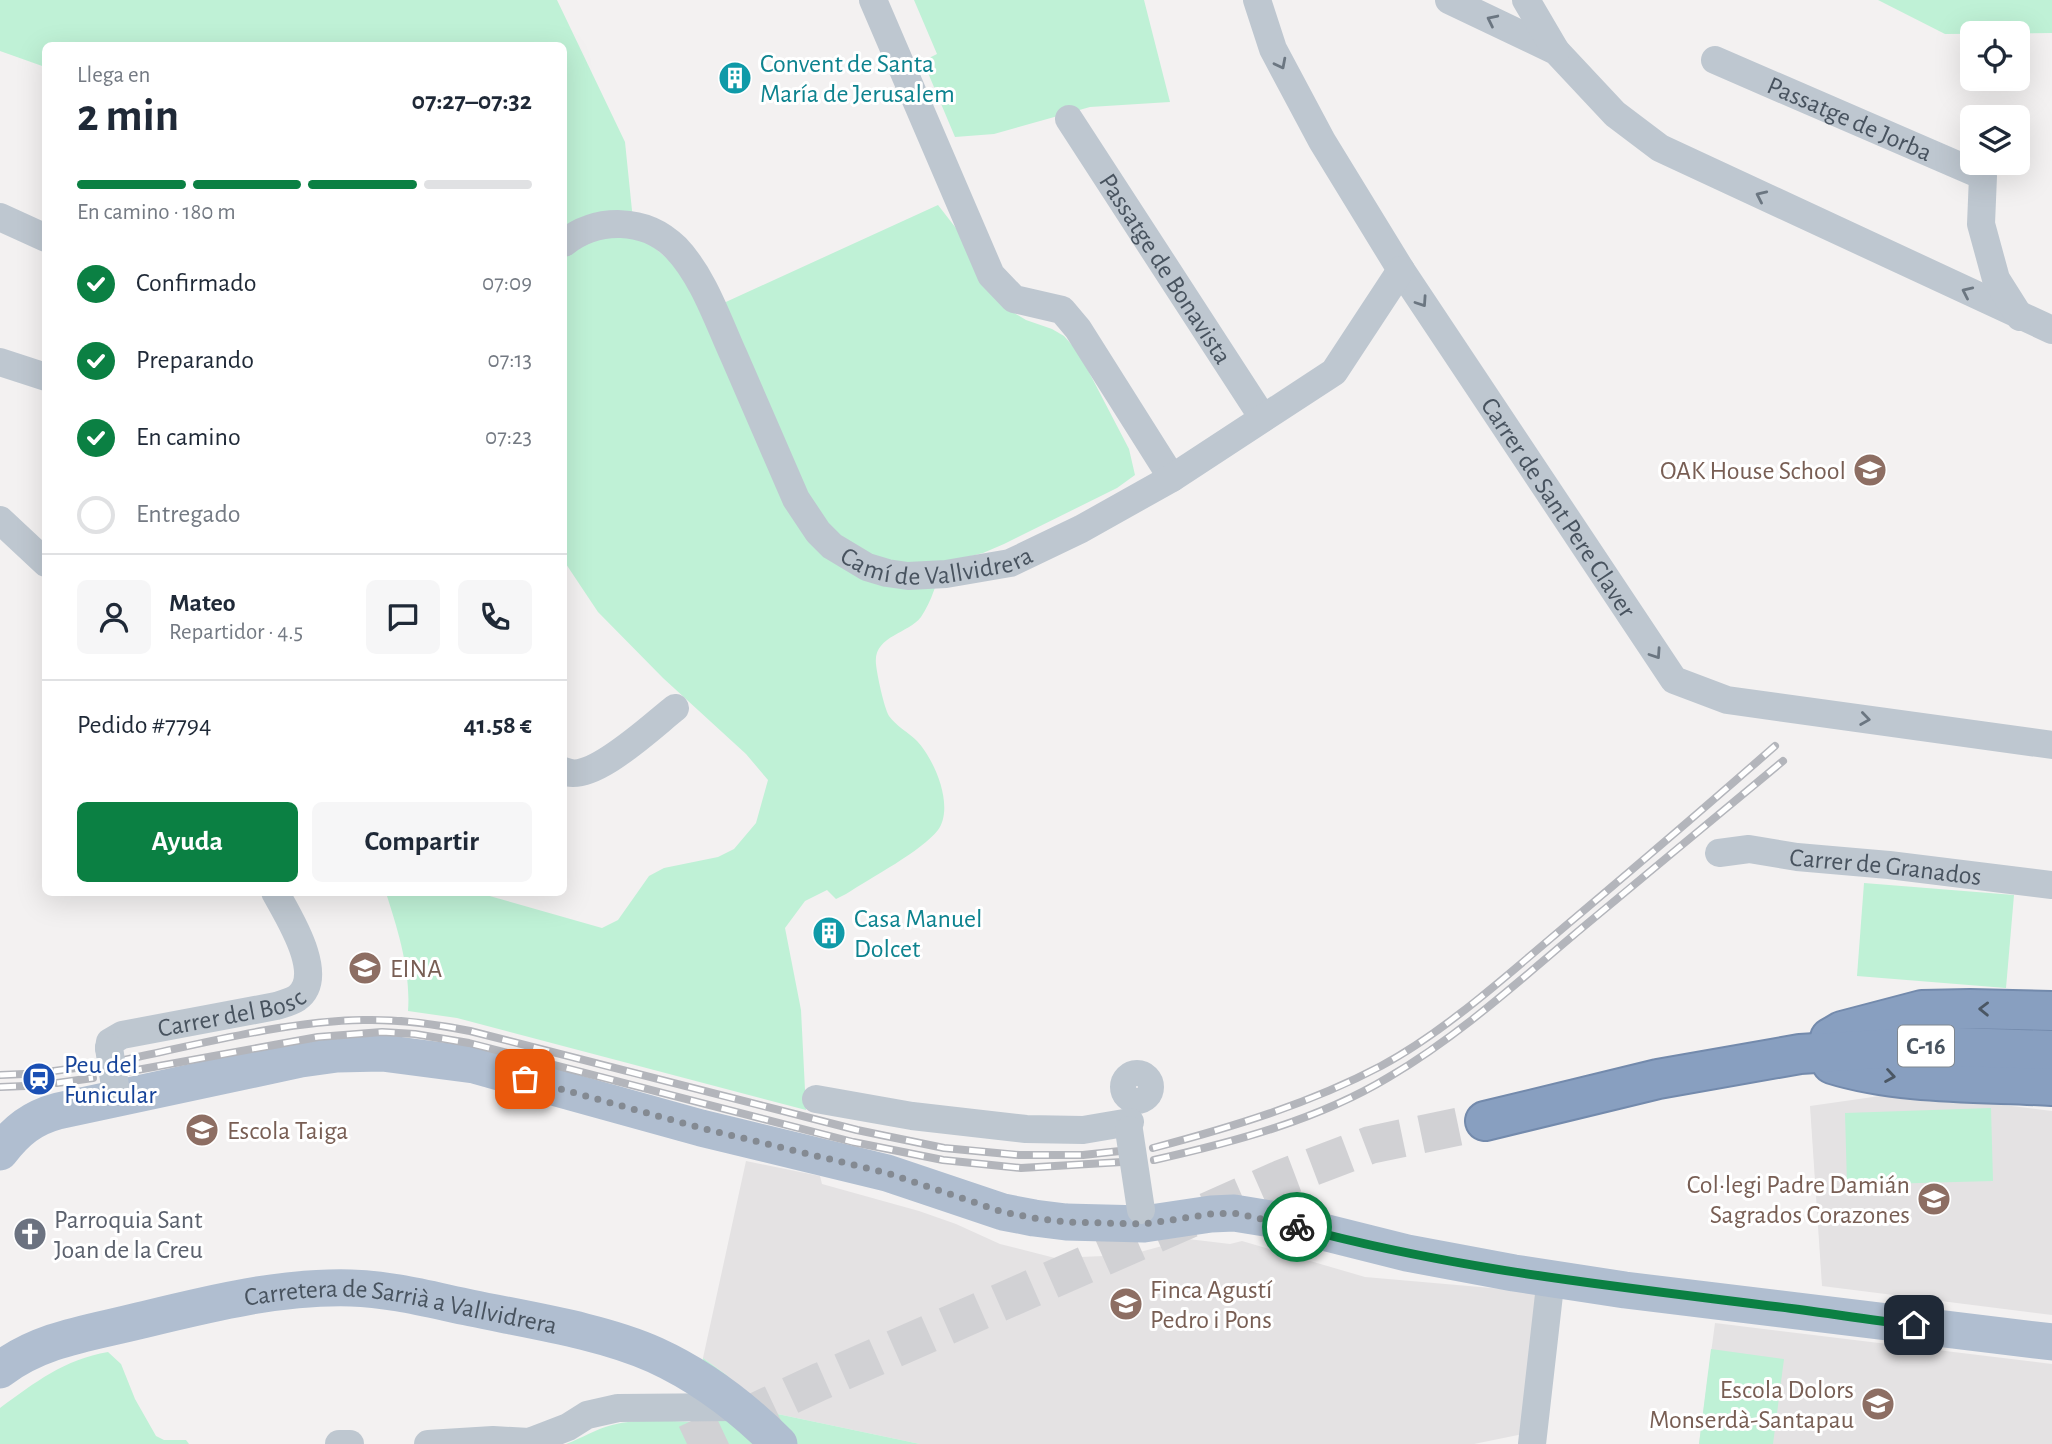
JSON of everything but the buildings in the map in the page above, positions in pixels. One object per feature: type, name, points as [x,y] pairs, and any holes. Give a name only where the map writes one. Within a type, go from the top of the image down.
[{"type":"highway","points":[[1800,1054],[1842,1031],[1922,1010],[2052,1011]]},
{"type":"highway","name":"C-16","points":[[1485,1121],[1658,1080],[1800,1054],[1927,1046],[2052,1050]]},
{"type":"highway","points":[[1800,1054],[1852,1070],[1904,1078],[2052,1086]]},
{"type":"highway","points":[[1974,1081],[2052,1096]]},
{"type":"main road","points":[[0,1152],[18,1130],[36,1118],[117,1093],[337,1054],[382,1053],[428,1057],[474,1065],[701,1128],[887,1173],[1003,1212],[1066,1222],[1234,1213],[1271,1219],[1407,1253],[1625,1290],[2052,1342]]},
{"type":"main road","name":"Carretera de Sarrià a Vallvidrera","points":[[0,1370],[23,1354],[73,1336],[284,1290],[353,1288],[401,1294],[589,1333],[653,1354],[698,1378],[738,1407],[779,1444]]},
{"type":"street","points":[[873,0],[991,275],[1014,299],[1062,310],[1078,329],[1172,478]]},
{"type":"street","name":"Carrer de Sant Pere Claver","points":[[1257,0],[1273,49],[1297,96],[1401,270],[1674,680],[1727,700],[2052,745]]},
{"type":"street","points":[[1449,0],[1556,51]]},
{"type":"street","points":[[1526,0],[1556,51],[1615,114],[1660,148],[2052,330]]},
{"type":"street","name":"Passatge de Jorba","points":[[1715,60],[1983,177],[1981,225],[1996,279],[2020,317]]},
{"type":"street","name":"Passatge de Bonavista","points":[[1069,119],[1263,418]]},
{"type":"street","points":[[0,217],[42,236]]},
{"type":"street","name":"Camí de Vallvidrera","points":[[567,241],[589,228],[621,223],[651,231],[676,248],[696,276],[721,327],[796,499],[806,516],[832,546],[867,567],[908,576],[946,574],[1010,563],[1081,529],[1172,478],[1334,372],[1401,270]]},
{"type":"street","points":[[0,362],[42,376]]},
{"type":"street","points":[[0,520],[42,559]]},
{"type":"street","points":[[567,773],[582,773],[598,767],[675,708]]},
{"type":"street","name":"Carrer de Granados","points":[[1719,853],[1749,849],[1797,857],[2052,885]]},
{"type":"street","name":"Carrer del Bosc","points":[[117,1093],[109,1048],[110,1042],[122,1035],[276,1006],[299,996],[307,982],[306,956],[277,896]]},
{"type":"street","points":[[816,1099],[912,1116],[1026,1129],[1083,1130],[1131,1118],[1143,1217]]},
{"type":"street","points":[[1532,1444],[1551,1277]]},
{"type":"street","points":[[428,1444],[493,1440],[529,1442],[568,1427],[587,1415],[618,1408],[738,1407]]},
{"type":"street","points":[[339,1444],[350,1444]]},
{"type":"shaded area","name":"Col·legi Padre Damián Sagrados Corazones","points":[[1887,1095],[2052,1111],[2052,1315],[1822,1286],[1810,1106]]},
{"type":"shaded area","name":"Finca Agustí Pedro i Pons","points":[[746,1161],[820,1176],[822,1184],[919,1211],[1000,1244],[1055,1258],[1129,1255],[1188,1239],[1230,1244],[1242,1241],[1365,1277],[1536,1292],[1523,1434],[1474,1444],[920,1444],[768,1412],[703,1358]]},
{"type":"shaded area","name":"Escola Dolors Monserdà-Santapau","points":[[1715,1323],[2052,1364],[2052,1444],[1699,1444]]},
{"type":"green space","points":[[0,0],[557,0],[625,142],[634,230],[678,268],[704,312],[938,205],[959,232],[1004,307],[1026,320],[1064,336],[1079,353],[1129,449],[1135,475],[1117,488],[1004,544],[983,553],[943,563],[921,617],[880,647],[876,664],[887,712],[895,723],[917,741],[930,759],[943,796],[943,820],[938,830],[920,847],[846,894],[836,899],[827,890],[805,901],[785,928],[801,1010],[806,1110],[457,1018],[408,1011],[406,966],[387,896],[490,896],[602,928],[618,920],[649,876],[664,868],[718,857],[734,849],[756,823],[768,780],[746,754],[663,678],[598,612],[567,566],[567,42],[42,42],[42,66],[0,51]]},
{"type":"green space","points":[[914,0],[1144,0],[1170,102],[1090,107],[994,134],[955,137],[923,61],[937,54]]},
{"type":"green space","points":[[1878,0],[2052,0],[2052,33],[2030,33],[2030,21],[1960,21],[1960,34],[1945,34]]},
{"type":"green space","points":[[1864,883],[2014,895],[2006,988],[1857,976]]},
{"type":"green space","points":[[1991,1108],[1993,1181],[1847,1185],[1845,1113]]},
{"type":"green space","points":[[1711,1349],[1784,1359],[1773,1444],[1699,1444]]},
{"type":"green space","points":[[108,1352],[121,1364],[135,1399],[156,1436],[164,1440],[186,1440],[189,1444],[0,1444],[0,1408],[64,1366]]},
{"type":"green space","points":[[703,1358],[768,1412],[920,1444],[566,1444],[612,1425],[636,1421],[710,1423]]},
{"type":"tunnel","points":[[687,1444],[819,1382],[1283,1178],[1370,1145],[1485,1121]]},
{"type":"railway","points":[[1153,1148],[1241,1123],[1298,1103],[1354,1080],[1404,1053],[1490,990],[1775,746]]},
{"type":"railway","points":[[1154,1160],[1245,1137],[1305,1117],[1362,1092],[1415,1061],[1488,1007],[1783,761]]},
{"type":"railway","points":[[124,1060],[243,1034],[304,1024],[363,1020],[403,1021],[470,1031],[857,1130],[944,1148],[1019,1155],[1083,1155],[1120,1151]]},
{"type":"railway","points":[[126,1072],[318,1037],[382,1032],[415,1034],[469,1043],[853,1142],[943,1160],[1021,1168],[1122,1162]]},
{"type":"railway","points":[[54,1071],[90,1066]]},
{"type":"railway","points":[[0,1075],[24,1074]]},
{"type":"railway","points":[[57,1083],[93,1078]]},
{"type":"railway","points":[[0,1087],[25,1086]]},
{"type":"way so far","points":[[525,1079],[701,1128],[887,1173],[1003,1212],[1034,1218],[1066,1222],[1144,1224],[1234,1213],[1271,1219],[1297,1227]]},
{"type":"place","name":"Convent de Santa María de Jerusalem","points":[[735,78]]},
{"type":"place","name":"OAK House School","points":[[1870,470]]},
{"type":"place","name":"Casa Manuel Dolcet","points":[[829,933]]},
{"type":"place","name":"EINA","points":[[365,968]]},
{"type":"place","name":"Peu del Funicular","points":[[39,1079]]},
{"type":"place","name":"Escola Taiga","points":[[202,1130]]},
{"type":"place","name":"Col·legi Padre Damián Sagrados Corazones","points":[[1934,1199]]},
{"type":"place","name":"Parroquia Sant Joan de la Creu","points":[[30,1234]]},
{"type":"place","name":"Finca Agustí Pedro i Pons","points":[[1126,1304]]},
{"type":"place","name":"Escola Dolors Monserdà-Santapau","points":[[1878,1404]]},
{"type":"route","points":[[1297,1227],[1407,1253],[1514,1273],[1625,1290],[1914,1325]]}]
